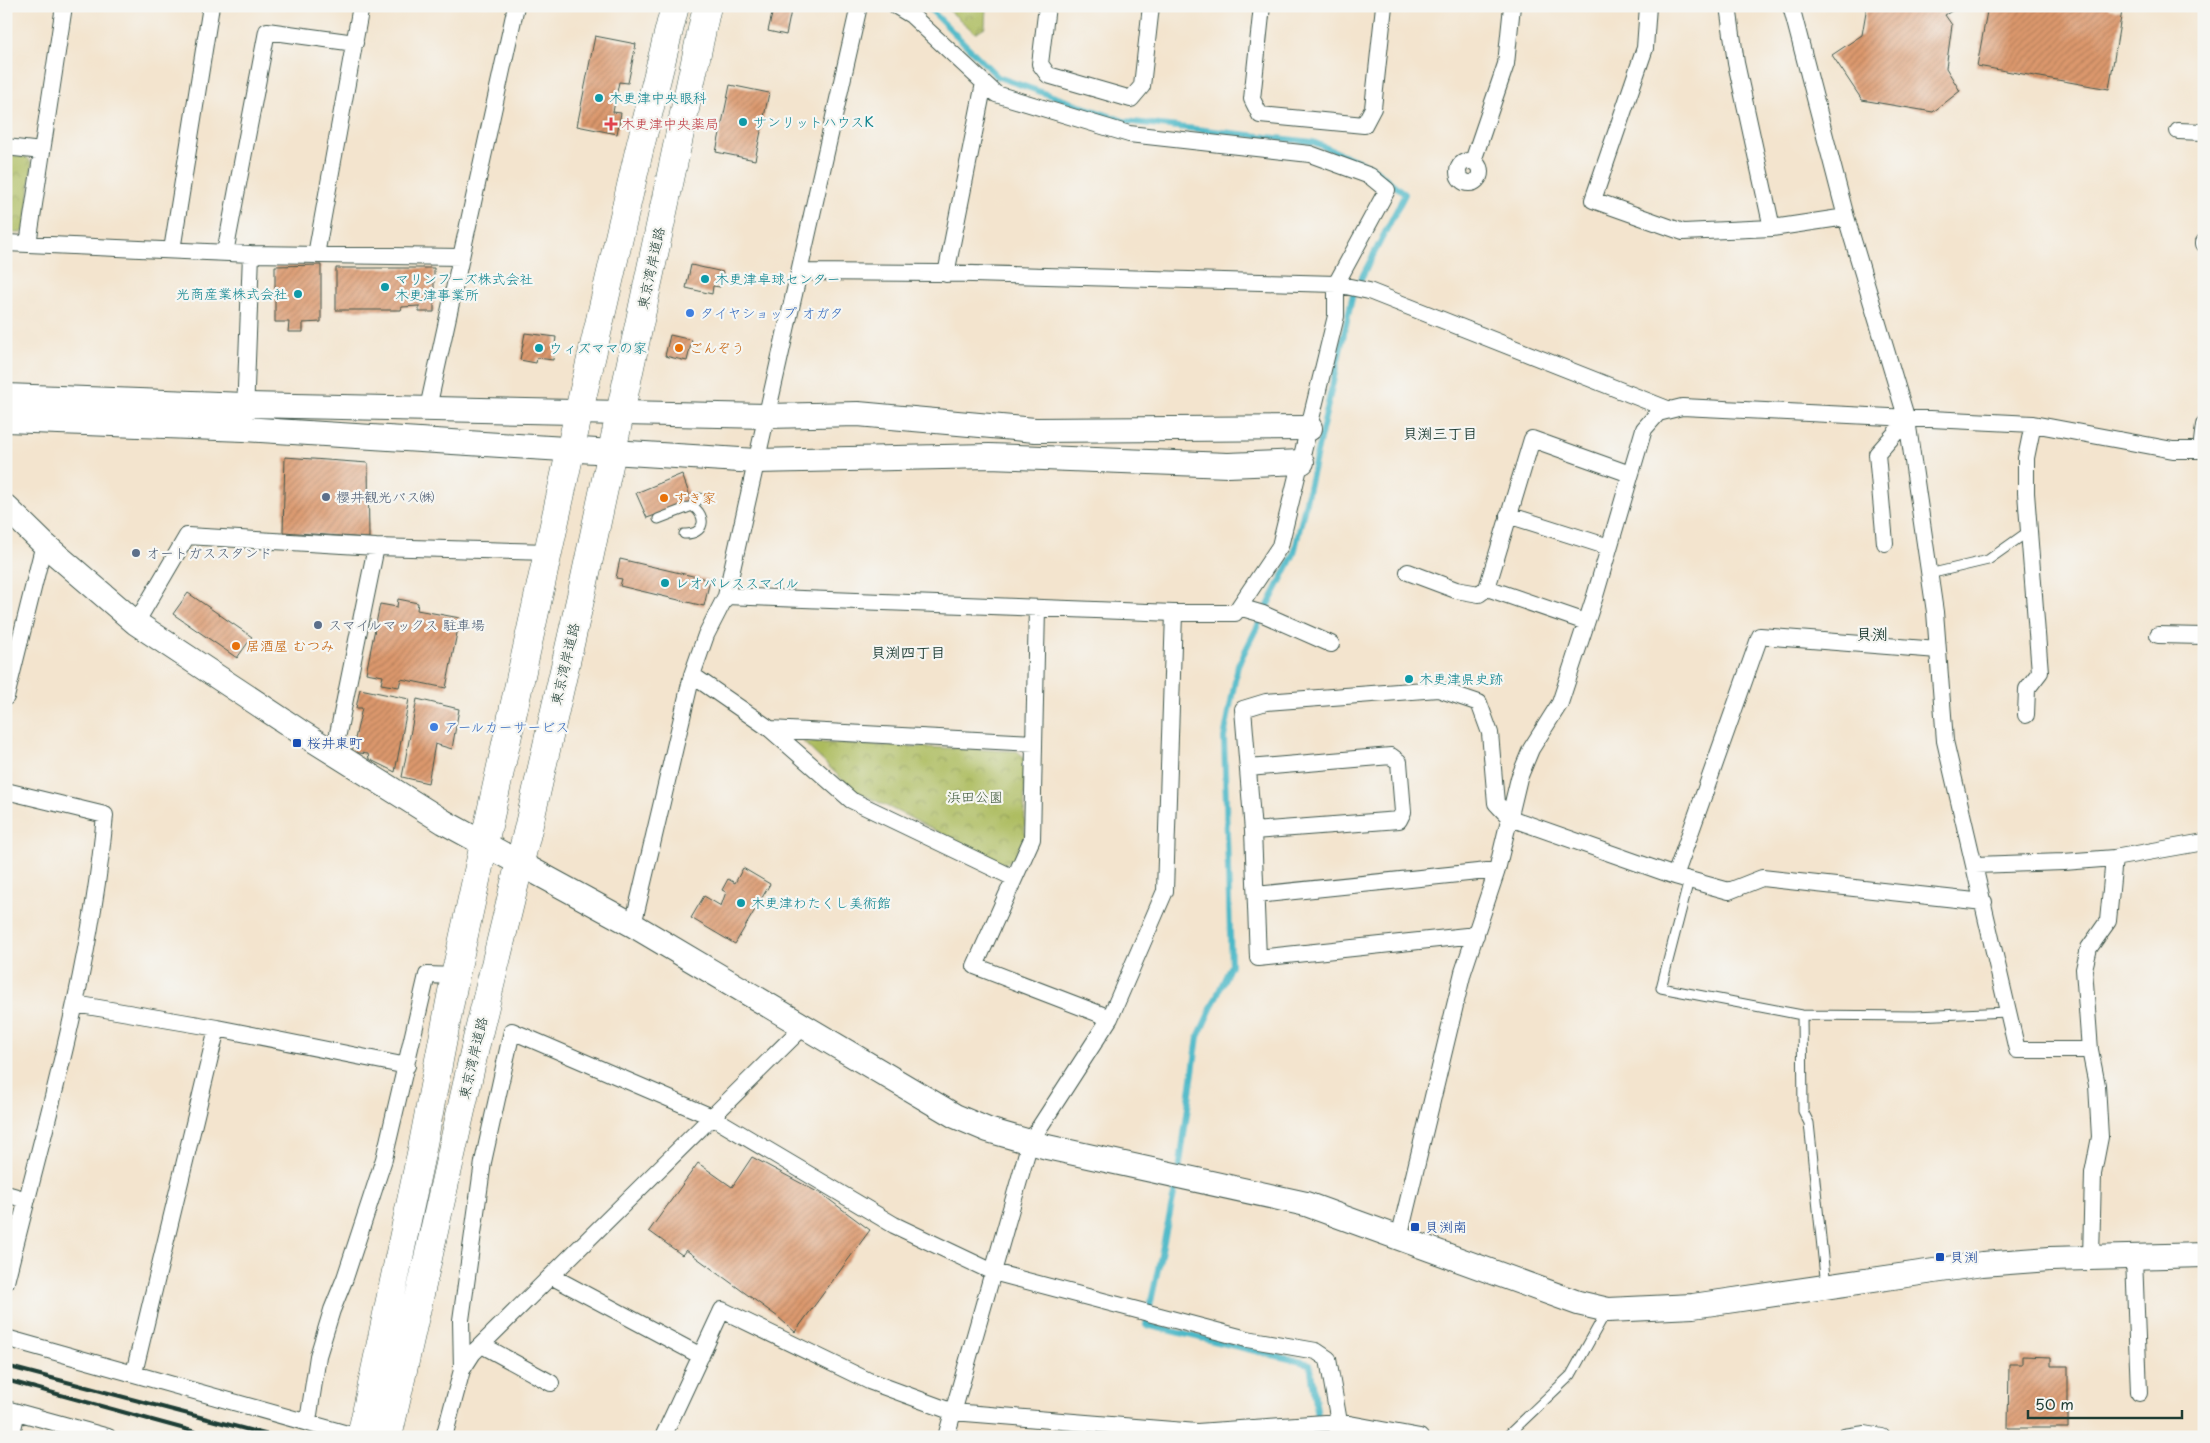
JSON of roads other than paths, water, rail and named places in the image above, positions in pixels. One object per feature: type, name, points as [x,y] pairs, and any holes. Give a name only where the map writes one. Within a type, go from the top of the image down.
[{"type":"highway","points":[[372,1431],[422,1148],[455,976],[579,411],[632,180],[675,6]]},
{"type":"highway","name":"東京湾岸道路","points":[[372,1431],[465,1091],[520,863],[583,587],[610,452],[662,220],[707,6]]},
{"type":"street","points":[[28,244],[64,6]]},
{"type":"street","points":[[172,250],[211,6]]},
{"type":"street","points":[[316,255],[361,6]]},
{"type":"street","points":[[428,408],[516,6]]},
{"type":"street","points":[[633,925],[692,675],[706,635],[726,596],[859,6]]},
{"type":"street","points":[[726,596],[1174,613],[1235,613],[1280,546],[1302,462],[1336,316],[1336,284],[1387,190],[1370,176],[1310,154],[1129,134],[996,94],[911,15],[896,6]]},
{"type":"street","points":[[1046,6],[1040,64],[1048,76],[1131,98],[1142,86],[1151,6]]},
{"type":"street","points":[[1262,6],[1252,100],[1260,115],[1364,125],[1373,108],[1384,6]]},
{"type":"street","points":[[1473,161],[1506,64],[1512,6]]},
{"type":"street","points":[[1648,6],[1645,48],[1593,200],[1683,232],[1772,228],[1846,217]]},
{"type":"street","points":[[1728,6],[1736,63],[1772,228]]},
{"type":"street","points":[[1791,6],[1846,217],[1907,420],[1935,612],[1945,741],[2017,1050],[2090,1050]]},
{"type":"street","points":[[225,253],[267,31],[355,43]]},
{"type":"street","points":[[946,274],[984,83]]},
{"type":"street","points":[[2178,131],[2204,132]]},
{"type":"street","points":[[6,147],[42,151]]},
{"type":"street","points":[[6,243],[251,254],[461,257]]},
{"type":"street","points":[[244,429],[251,254]]},
{"type":"street","points":[[799,272],[1336,284],[1369,291],[1670,410]]},
{"type":"street","points":[[6,396],[245,404],[766,416],[858,414],[1035,430],[1310,428]]},
{"type":"street","points":[[1399,1238],[1463,972],[1497,870],[1519,778],[1530,750],[1560,703],[1644,429],[1658,413],[1682,407],[1907,420],[2033,424],[2173,450],[2202,450],[2204,425]]},
{"type":"street","points":[[6,420],[244,429],[756,460],[989,456],[1228,466],[1302,462]]},
{"type":"street","points":[[1885,544],[1877,454],[1907,420]]},
{"type":"street","points":[[2026,715],[2027,688],[2040,672],[2026,493],[2026,458],[2033,424]]},
{"type":"street","points":[[1408,572],[1456,590],[1479,594],[1486,588],[1532,439],[1630,474]]},
{"type":"street","points":[[6,507],[44,544],[136,623],[334,753],[444,822],[633,925],[955,1116],[988,1130],[1030,1142],[1306,1204],[1578,1303],[1608,1310],[1692,1306],[1982,1264],[2134,1256],[2204,1255]]},
{"type":"street","points":[[1508,515],[1609,547]]},
{"type":"street","points":[[136,623],[188,536],[376,547],[549,552]]},
{"type":"street","points":[[6,697],[44,544]]},
{"type":"street","points":[[334,753],[376,547]]},
{"type":"street","points":[[1486,588],[1586,622]]},
{"type":"street","points":[[1239,607],[1263,614],[1331,644]]},
{"type":"street","points":[[1037,608],[1032,839],[975,966],[1110,1018]]},
{"type":"street","points":[[946,1437],[1030,1142],[1110,1018],[1165,891],[1174,613]]},
{"type":"street","points":[[2158,635],[2204,636]]},
{"type":"street","points":[[1682,878],[1760,636],[1938,650]]},
{"type":"street","points":[[692,675],[770,730],[851,800],[1014,878]]},
{"type":"street","points":[[1476,935],[1258,958],[1253,831],[1243,709],[1266,702],[1438,689],[1479,704],[1490,733],[1496,803],[1510,818],[1682,878],[1728,891],[1762,878],[1984,902]]},
{"type":"street","points":[[770,730],[1034,743]]},
{"type":"street","points":[[1248,768],[1391,756],[1399,762],[1402,796],[1403,812],[1399,820],[1253,831]]},
{"type":"street","points":[[6,791],[105,815],[100,873],[75,1004],[6,1282]]},
{"type":"street","points":[[1975,865],[2114,858],[2204,842]]},
{"type":"street","points":[[2091,1258],[2093,1173],[2100,1137],[2097,1085],[2090,1050],[2084,969],[2089,948],[2108,921],[2114,858]]},
{"type":"street","points":[[1256,895],[1497,870]]},
{"type":"street","points":[[308,1421],[318,1356],[384,1159],[427,975],[455,976]]},
{"type":"street","points":[[75,1004],[217,1028],[406,1066]]},
{"type":"street","points":[[462,1370],[482,1345],[804,1026]]},
{"type":"street","points":[[134,1373],[217,1028]]},
{"type":"street","points":[[444,1437],[462,1370],[461,1320],[482,1172],[512,1031],[712,1117],[894,1225],[993,1272],[1247,1339],[1316,1352],[1328,1359],[1338,1429]]},
{"type":"street","points":[[6,1194],[27,1200]]},
{"type":"street","points":[[2134,1256],[2139,1393]]},
{"type":"street","points":[[551,1276],[701,1356]]},
{"type":"street","points":[[663,1437],[722,1310],[869,1381],[953,1412],[1197,1432],[1338,1429],[1420,1437]]},
{"type":"street","points":[[6,1338],[308,1421],[372,1431]]},
{"type":"street","points":[[482,1345],[550,1384]]},
{"type":"street","points":[[11,1437],[12,1411],[108,1437]]},
{"type":"street","points":[[1844,1437],[1865,1434],[1882,1437]]},
{"type":"lane","points":[[658,518],[692,506],[700,498]]},
{"type":"lane","points":[[684,534],[692,534],[698,531],[702,525],[702,516],[699,510],[692,506]]},
{"type":"lane","points":[[1930,574],[1988,560],[2029,531]]},
{"type":"lane","points":[[1682,878],[1661,988],[1802,1015],[1915,1016],[2008,1012]]},
{"type":"lane","points":[[1802,1015],[1802,1111],[1809,1123],[1826,1286]]},
{"type":"lane","points":[[1506,1437],[1571,1375],[1608,1310]]},
{"type":"waterway","points":[[927,6],[998,77],[1124,121],[1313,142],[1372,167],[1405,194],[1353,294],[1294,554],[1238,665],[1224,738],[1231,965],[1198,1037],[1179,1170]]},
{"type":"waterway","points":[[1177,1180],[1146,1325],[1310,1364],[1321,1437]]},
{"type":"railway","points":[[6,1366],[276,1437]]},
{"type":"railway","points":[[6,1380],[214,1437]]},
{"type":"place","name":"木更津中央眼科","points":[[599,98]]},
{"type":"place","name":"サンリットハウスK","points":[[743,122]]},
{"type":"place","name":"木更津中央薬局","points":[[611,124]]},
{"type":"place","name":"木更津卓球センター","points":[[705,279]]},
{"type":"place","name":"マリンフーズ株式会社 木更津事業所","points":[[385,287]]},
{"type":"place","name":"光商産業株式会社","points":[[298,294]]},
{"type":"place","name":"タイヤショップ オガタ","points":[[690,313]]},
{"type":"place","name":"ウィズママの家","points":[[539,348]]},
{"type":"place","name":"ごんぞう","points":[[679,348]]},
{"type":"place","name":"櫻井観光バス㈱","points":[[326,497]]},
{"type":"place","name":"すき家","points":[[664,498]]},
{"type":"place","name":"オートガススタンド","points":[[136,553]]},
{"type":"place","name":"レオパレススマイル","points":[[665,583]]},
{"type":"place","name":"スマイルマックス 駐車場","points":[[318,625]]},
{"type":"place","name":"居酒屋 むつみ","points":[[236,646]]},
{"type":"place","name":"木更津県史跡","points":[[1409,679]]},
{"type":"place","name":"アールカーサービス","points":[[434,727]]},
{"type":"place","name":"桜井東町","points":[[297,743]]},
{"type":"place","name":"木更津わたくし美術館","points":[[741,903]]},
{"type":"place","name":"貝渕南","points":[[1415,1227]]},
{"type":"place","name":"貝渕","points":[[1940,1257]]},
{"type":"district","name":"貝渕三丁目","points":[[1440,434]]},
{"type":"district","name":"貝渕","points":[[1872,634]]},
{"type":"district","name":"貝渕四丁目","points":[[908,653]]},
{"type":"park label","name":"浜田公園","points":[[975,797]]}]
